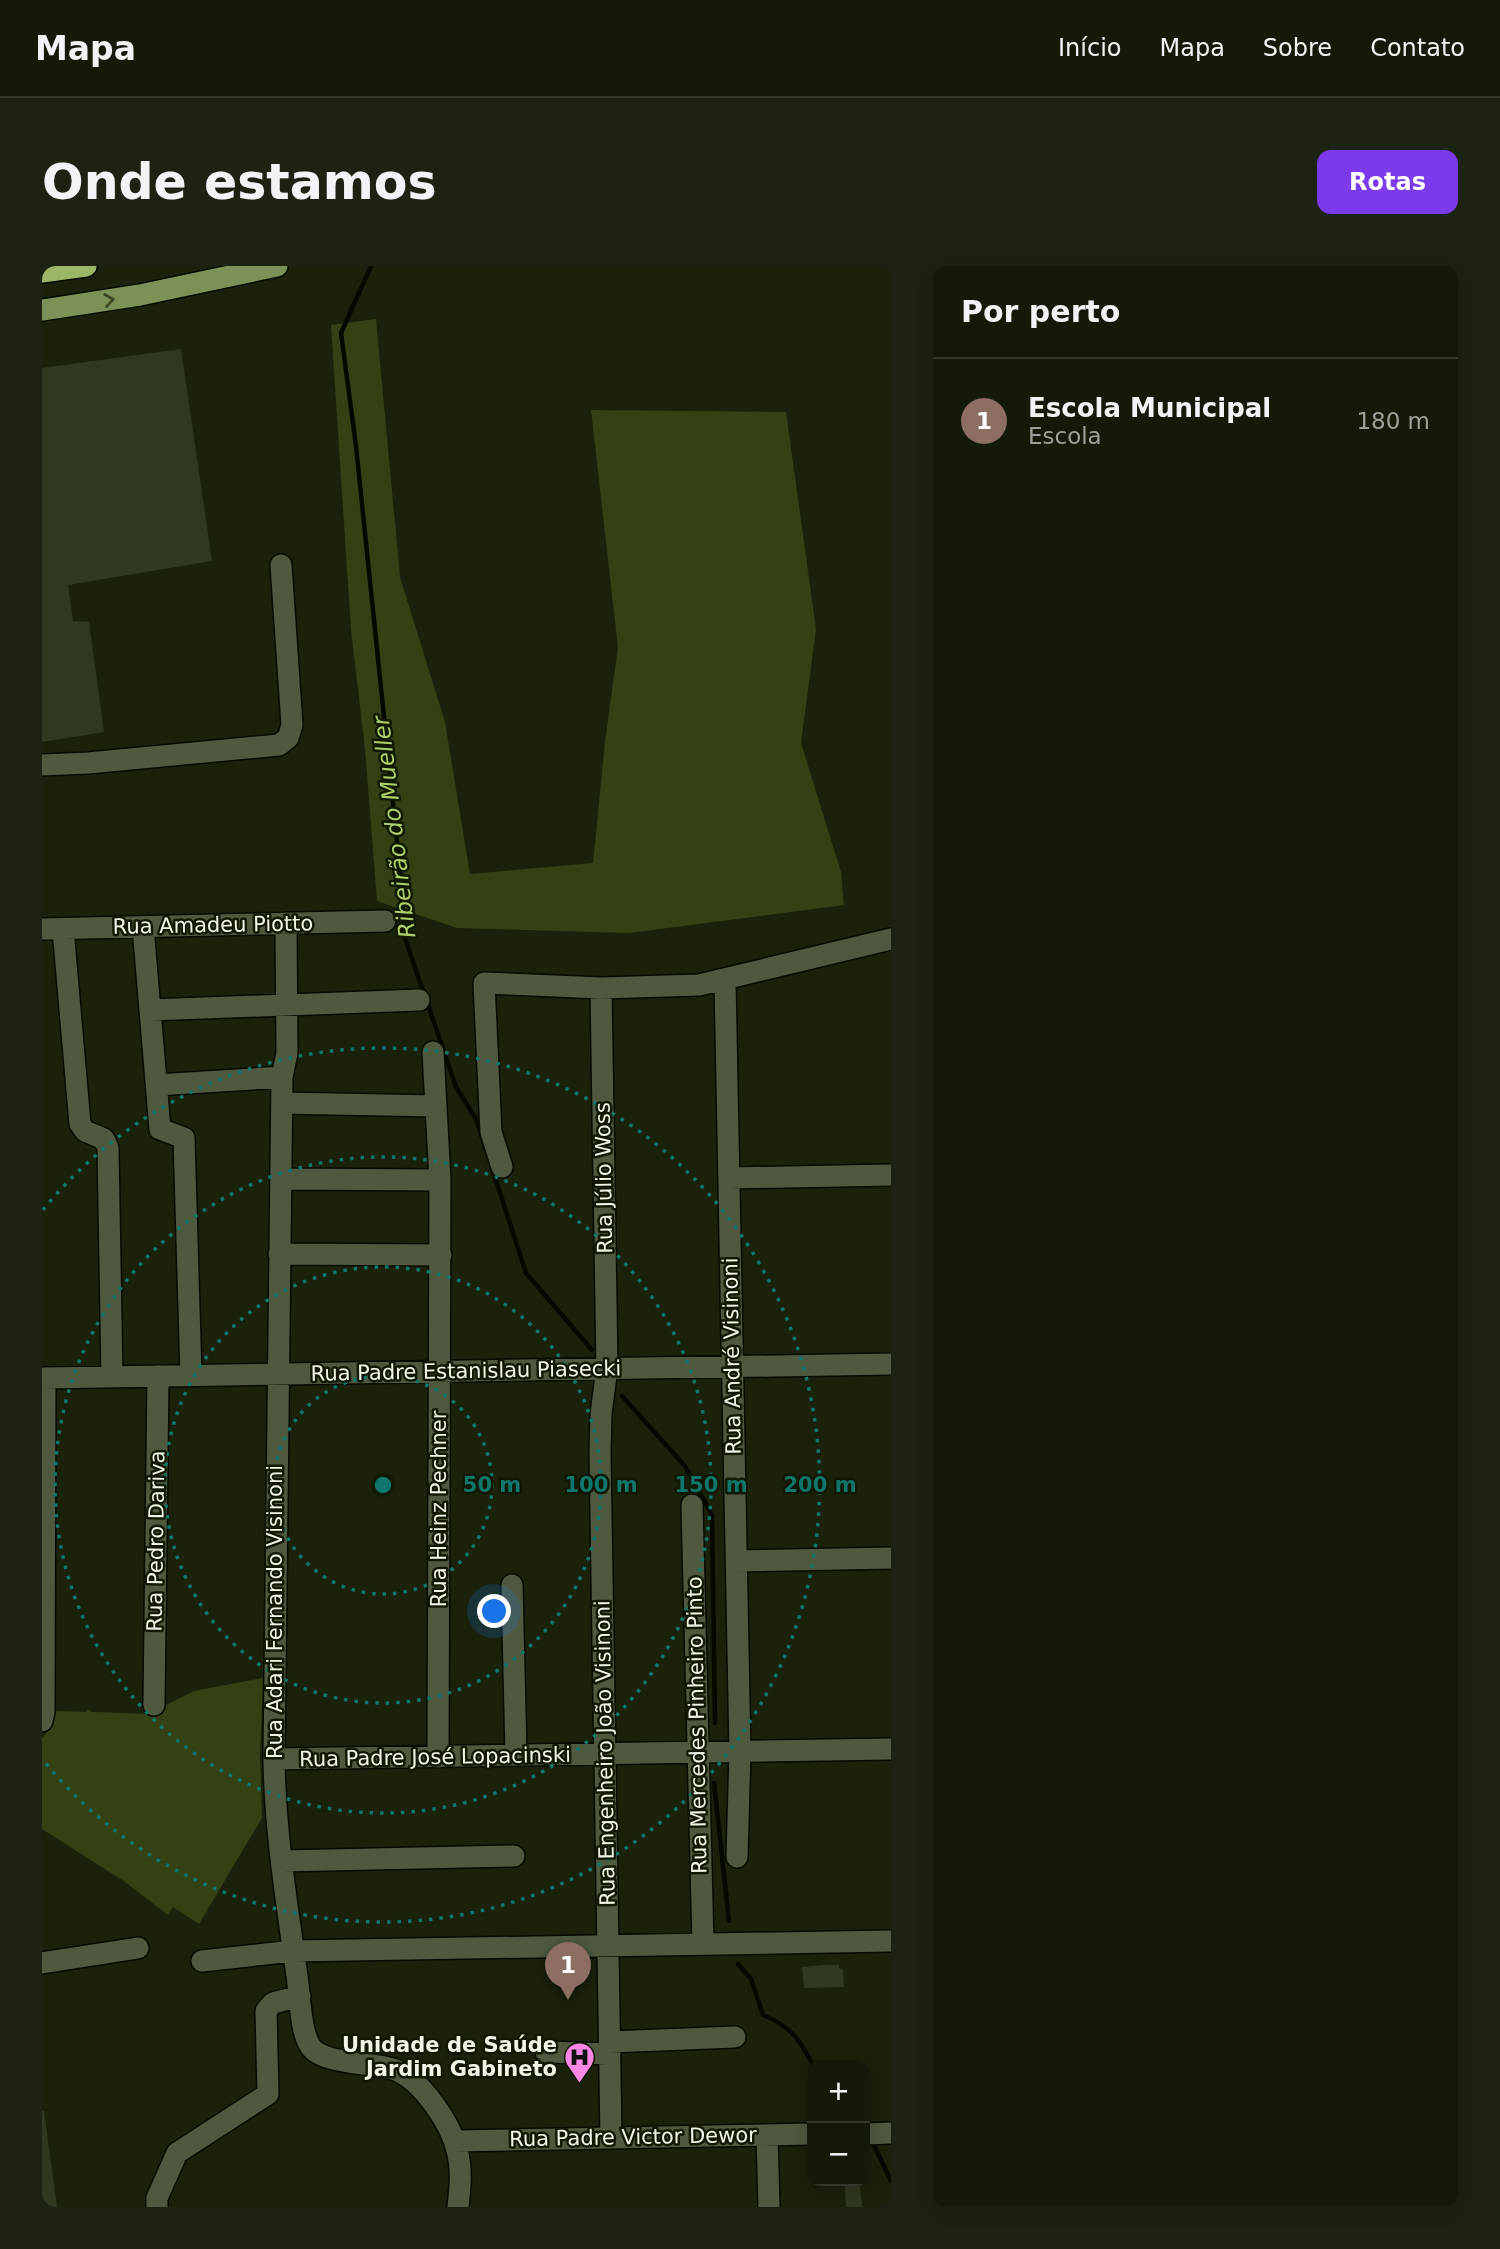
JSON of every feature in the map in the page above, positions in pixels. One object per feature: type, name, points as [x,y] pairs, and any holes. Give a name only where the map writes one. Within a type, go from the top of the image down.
[{"type":"highway","points":[[42,272],[86,266]]},
{"type":"main road","points":[[42,310],[140,295],[277,266]]},
{"type":"street","points":[[42,765],[279,745],[288,738],[292,725],[281,565]]},
{"type":"street","name":"Rua Amadeu Piotto","points":[[52,929],[385,921]]},
{"type":"street","name":"Rua Adari Fernando Visinoni","points":[[286,923],[286,1063],[282,1077],[277,1374],[274,1759],[293,1951],[306,2037],[313,2050],[332,2059],[396,2070],[412,2079],[435,2107],[455,2140],[461,2171],[458,2207]]},
{"type":"street","points":[[143,927],[160,1129],[184,1138],[191,1376]]},
{"type":"street","points":[[52,929],[80,1124],[85,1131],[104,1139],[108,1148],[112,1377]]},
{"type":"street","points":[[502,1167],[491,1132],[484,983],[601,988],[678,987],[725,980],[891,939]]},
{"type":"street","name":"Rua André Visinoni","points":[[725,980],[740,1752],[737,1857]]},
{"type":"street","name":"Rua Júlio Woss","points":[[601,988],[607,1368]]},
{"type":"street","points":[[150,1010],[419,1000]]},
{"type":"street","name":"Rua Heinz Pechner","points":[[433,1052],[441,1255],[438,1757]]},
{"type":"street","points":[[157,1085],[282,1077]]},
{"type":"street","points":[[282,1103],[436,1106]]},
{"type":"street","points":[[729,1178],[891,1175]]},
{"type":"street","points":[[281,1179],[440,1180]]},
{"type":"street","points":[[279,1254],[441,1255]]},
{"type":"street","name":"Rua Padre Estanislau Piasecki","points":[[44,1378],[891,1364]]},
{"type":"street","name":"Rua Engenheiro João Visinoni","points":[[607,1368],[601,1414],[600,1452],[611,2138]]},
{"type":"street","name":"Rua Pedro Dariva","points":[[154,1706],[158,1376]]},
{"type":"street","points":[[42,1721],[44,1378]]},
{"type":"street","name":"Rua Mercedes Pinheiro Pinto","points":[[692,1505],[703,1944]]},
{"type":"street","points":[[737,1561],[891,1558]]},
{"type":"street","points":[[512,1584],[516,1755]]},
{"type":"street","name":"Rua Padre José Lopacinski","points":[[274,1759],[891,1749]]},
{"type":"street","points":[[282,1861],[514,1856]]},
{"type":"street","points":[[202,1961],[293,1951],[891,1941]]},
{"type":"street","points":[[42,1963],[138,1948]]},
{"type":"street","points":[[157,2207],[157,2198],[177,2153],[268,2094],[266,2011],[273,2003],[300,1996]]},
{"type":"street","points":[[546,2052],[735,2038]]},
{"type":"street","points":[[870,2133],[891,2133]]},
{"type":"street","name":"Rua Padre Victor Dewor","points":[[455,2140],[807,2134]]},
{"type":"street","points":[[767,2135],[769,2207]]},
{"type":"green space","points":[[376,319],[400,577],[445,722],[470,874],[593,863],[618,647],[591,410],[786,412],[816,629],[801,743],[841,872],[844,905],[629,933],[457,928],[377,901],[365,749],[351,630],[331,325]]},
{"type":"green space","points":[[263,1678],[260,1756],[262,1818],[199,1924],[173,1907],[168,1915],[125,1882],[42,1829],[42,1738],[49,1730],[55,1711],[86,1712],[88,1709],[92,1712],[148,1714],[194,1691]]},
{"type":"building","points":[[181,349],[212,561],[68,585],[73,621],[89,622],[104,732],[42,742],[42,368]]},
{"type":"building","points":[[839,1965],[839,1968],[843,1969],[844,1987],[804,1988],[802,1967]]},
{"type":"building","points":[[44,2111],[57,2207],[42,2207]]},
{"type":"building","points":[[845,2186],[860,2186],[862,2207],[846,2207]]},
{"type":"waterway","name":"Ribeirão do Mueller","points":[[371,266],[341,333],[356,446],[401,881],[404,935],[424,994]]},
{"type":"waterway","name":"Ribeirão do Mueller","points":[[427,1002],[456,1087],[476,1119],[487,1153]]},
{"type":"waterway","name":"Ribeirão do Mueller","points":[[492,1168],[526,1273],[592,1350]]},
{"type":"waterway","name":"Ribeirão do Mueller","points":[[622,1396],[685,1466],[712,1515],[715,1723]]},
{"type":"waterway","name":"Ribeirão do Mueller","points":[[714,1783],[729,1921]]},
{"type":"waterway","name":"Ribeirão do Mueller","points":[[738,1964],[751,1979],[763,2015],[781,2024],[794,2035],[810,2060]]},
{"type":"waterway","name":"Ribeirão do Mueller","points":[[873,2143],[891,2181]]},
{"type":"place","name":"Escola Municipal","points":[[568,2000]]},
{"type":"place","name":"Unidade de Saúde Jardim Gabineto","points":[[580,2084]]}]
